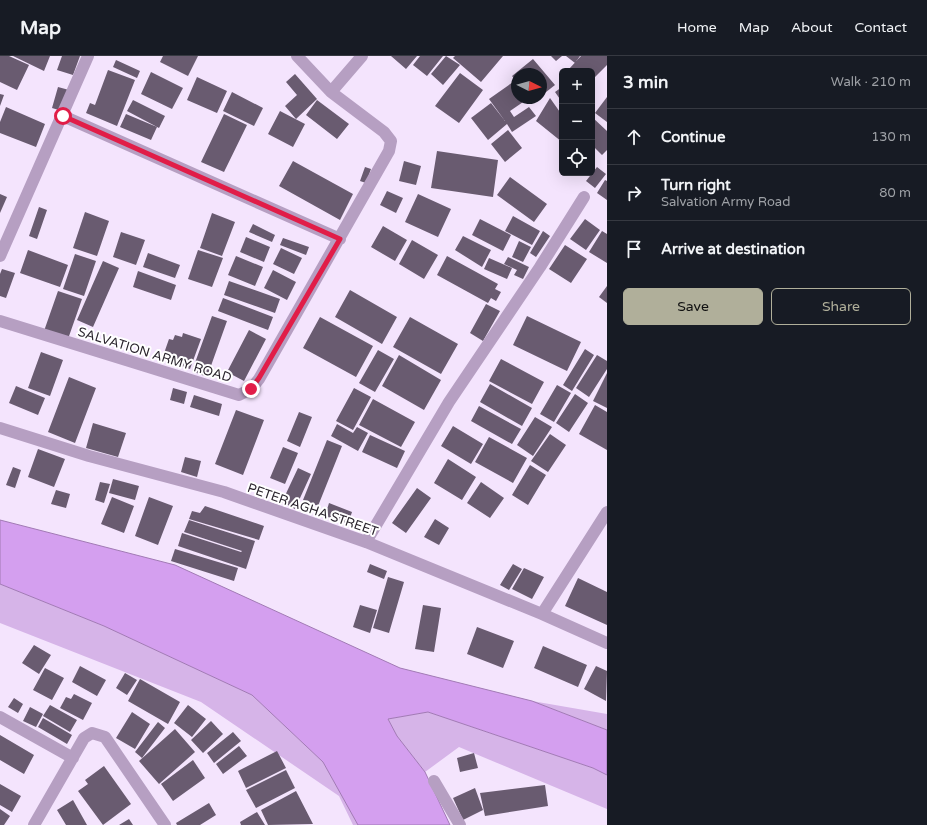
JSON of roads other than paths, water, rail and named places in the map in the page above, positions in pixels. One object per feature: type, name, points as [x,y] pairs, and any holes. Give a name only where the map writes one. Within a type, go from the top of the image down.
[{"type":"street","points":[[0,256],[63,116],[88,56]]},
{"type":"street","name":"SALVATION ARMY ROAD","points":[[0,321],[239,395],[251,389],[259,378],[340,239],[389,151],[391,141],[384,132],[331,92],[297,56]]},
{"type":"street","points":[[331,92],[362,56]]},
{"type":"street","points":[[63,116],[340,239]]},
{"type":"street","points":[[366,542],[449,402],[540,267],[584,197]]},
{"type":"street","name":"PETER AGHA STREET","points":[[0,428],[89,456],[224,492],[366,542],[542,614],[607,643]]},
{"type":"street","points":[[542,614],[607,512]]},
{"type":"street","points":[[0,717],[73,758]]},
{"type":"street","points":[[34,825],[84,738],[92,733],[105,737],[165,825]]},
{"type":"street","points":[[434,781],[460,825]]}]
